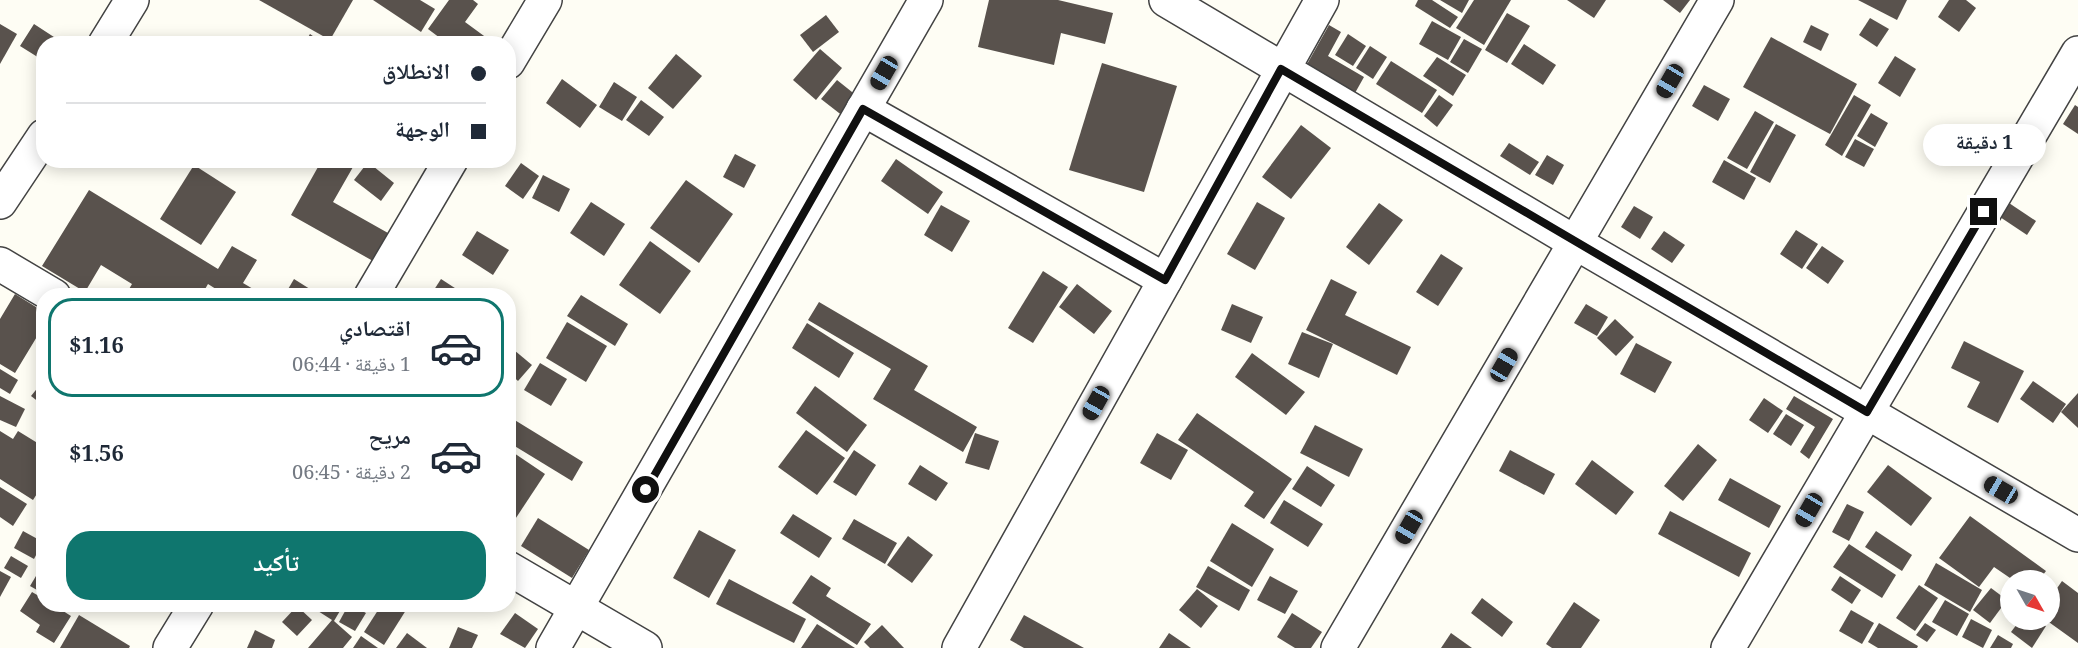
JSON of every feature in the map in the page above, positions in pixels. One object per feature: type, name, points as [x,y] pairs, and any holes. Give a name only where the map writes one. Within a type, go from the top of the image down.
[{"type":"street","points":[[516,49],[545,0]]},
{"type":"street","points":[[553,648],[577,610],[926,0]]},
{"type":"street","points":[[1166,0],[1576,243],[2078,535]]},
{"type":"street","points":[[958,648],[1281,69],[1322,0]]},
{"type":"street","points":[[1338,648],[1717,0]]},
{"type":"street","points":[[1728,648],[2078,53]]},
{"type":"street","points":[[863,109],[1165,280]]},
{"type":"street","points":[[0,202],[36,148]]},
{"type":"street","points":[[376,288],[446,168]]},
{"type":"street","points":[[0,264],[40,288]]},
{"type":"street","points":[[516,573],[645,648]]},
{"type":"street","points":[[170,648],[192,612]]},
{"type":"building","points":[[259,0],[353,0],[332,36],[323,36]]},
{"type":"building","points":[[373,0],[420,0],[435,9],[421,32]]},
{"type":"building","points":[[449,0],[473,0],[478,4],[465,22],[484,36],[437,36],[428,29]]},
{"type":"building","points":[[989,0],[1058,0],[1113,13],[1105,44],[1061,33],[1054,65],[978,47]]},
{"type":"building","points":[[1418,0],[1432,0],[1458,17],[1450,28],[1415,6]]},
{"type":"building","points":[[1440,0],[1469,0],[1462,13]]},
{"type":"building","points":[[1474,0],[1511,0],[1484,45],[1456,28]]},
{"type":"building","points":[[1567,0],[1606,0],[1594,18]]},
{"type":"building","points":[[1663,0],[1690,0],[1680,13]]},
{"type":"building","points":[[1858,0],[1907,0],[1897,20]]},
{"type":"building","points":[[1949,0],[1966,0],[1976,8],[1959,32],[1938,17]]},
{"type":"building","points":[[1507,13],[1530,26],[1507,63],[1485,50]]},
{"type":"building","points":[[826,15],[839,32],[813,52],[800,35]]},
{"type":"building","points":[[1870,18],[1889,29],[1877,47],[1859,35]]},
{"type":"building","points":[[1432,21],[1461,37],[1448,60],[1419,44]]},
{"type":"building","points":[[0,24],[17,34],[0,64]]},
{"type":"building","points":[[34,24],[52,36],[36,36],[36,56],[20,46]]},
{"type":"building","points":[[1329,25],[1341,32],[1328,56],[1364,77],[1355,93],[1306,66]]},
{"type":"building","points":[[1811,25],[1829,34],[1821,51],[1803,42]]},
{"type":"building","points":[[1348,34],[1366,46],[1353,66],[1335,55]]},
{"type":"building","points":[[1771,37],[1857,84],[1830,134],[1743,87]]},
{"type":"building","points":[[1464,39],[1482,49],[1468,73],[1450,62]]},
{"type":"building","points":[[1524,44],[1556,65],[1543,85],[1511,64]]},
{"type":"building","points":[[1370,46],[1387,57],[1373,79],[1356,68]]},
{"type":"building","points":[[820,49],[842,68],[816,100],[793,80]]},
{"type":"building","points":[[676,54],[702,76],[673,109],[648,88]]},
{"type":"building","points":[[1895,56],[1916,69],[1900,97],[1878,83]]},
{"type":"building","points":[[1437,57],[1466,75],[1453,96],[1423,76]]},
{"type":"building","points":[[1391,61],[1437,90],[1422,113],[1376,84]]},
{"type":"building","points":[[1102,63],[1177,86],[1144,192],[1069,170]]},
{"type":"building","points":[[562,79],[597,105],[580,128],[546,103]]},
{"type":"building","points":[[837,80],[872,108],[857,127],[821,99]]},
{"type":"building","points":[[614,82],[637,97],[622,121],[599,107]]},
{"type":"building","points":[[1704,85],[1730,99],[1718,121],[1692,106]]},
{"type":"building","points":[[1439,95],[1453,105],[1437,127],[1424,116]]},
{"type":"building","points":[[1854,95],[1871,105],[1842,156],[1825,145]]},
{"type":"building","points":[[641,100],[664,117],[649,136],[626,120]]},
{"type":"building","points":[[2075,105],[2078,107],[2078,134],[2063,124]]},
{"type":"building","points":[[1755,111],[1774,122],[1747,169],[1727,158]]},
{"type":"building","points":[[1871,113],[1888,123],[1875,147],[1857,136]]},
{"type":"building","points":[[1776,124],[1796,135],[1770,183],[1750,172]]},
{"type":"building","points":[[1301,125],[1331,148],[1291,199],[1262,177]]},
{"type":"building","points":[[1955,129],[1976,143],[1961,166],[1939,152]]},
{"type":"building","points":[[1855,139],[1874,149],[1864,167],[1845,157]]},
{"type":"building","points":[[1509,143],[1539,162],[1530,175],[1500,156]]},
{"type":"building","points":[[735,154],[756,165],[744,188],[723,177]]},
{"type":"building","points":[[1547,155],[1564,165],[1553,185],[1535,175]]},
{"type":"building","points":[[896,159],[943,192],[928,214],[881,181]]},
{"type":"building","points":[[1724,160],[1756,178],[1744,200],[1712,182]]},
{"type":"building","points":[[521,163],[539,176],[523,199],[505,186]]},
{"type":"building","points":[[192,168],[199,168],[236,192],[201,245],[160,219]]},
{"type":"building","points":[[317,168],[352,168],[333,202],[388,233],[373,261],[291,215]]},
{"type":"building","points":[[363,168],[375,168],[394,183],[381,201],[354,180]]},
{"type":"building","points":[[543,175],[570,189],[559,212],[532,198]]},
{"type":"building","points":[[686,180],[733,214],[699,263],[650,228]]},
{"type":"building","points":[[89,190],[218,269],[232,246],[257,260],[243,283],[251,288],[214,288],[208,284],[206,288],[130,288],[132,284],[101,265],[87,288],[78,288],[42,266]]},
{"type":"building","points":[[2006,201],[2036,221],[2027,235],[1997,215]]},
{"type":"building","points":[[591,202],[625,224],[604,256],[570,233]]},
{"type":"building","points":[[1257,202],[1285,218],[1255,270],[1227,254]]},
{"type":"building","points":[[1379,203],[1403,220],[1369,265],[1346,247]]},
{"type":"building","points":[[941,205],[970,221],[952,252],[924,235]]},
{"type":"building","points":[[1634,206],[1653,217],[1640,239],[1621,227]]},
{"type":"building","points":[[1796,230],[1818,244],[1802,269],[1780,254]]},
{"type":"building","points":[[477,231],[509,250],[493,275],[462,255]]},
{"type":"building","points":[[1664,231],[1685,245],[1672,263],[1651,249]]},
{"type":"building","points":[[650,241],[691,271],[660,314],[619,285]]},
{"type":"building","points":[[1822,246],[1844,261],[1828,284],[1806,268]]},
{"type":"building","points":[[1441,254],[1463,268],[1438,306],[1416,292]]},
{"type":"building","points":[[1043,271],[1068,287],[1033,343],[1008,328]]},
{"type":"building","points":[[294,279],[308,288],[289,288]]},
{"type":"building","points":[[441,279],[455,288],[435,288]]},
{"type":"building","points":[[1331,279],[1357,292],[1345,315],[1411,347],[1397,375],[1306,330]]},
{"type":"building","points":[[1077,284],[1112,311],[1094,334],[1059,307]]},
{"type":"building","points":[[15,294],[36,307],[36,338],[15,373],[0,364],[0,319]]},
{"type":"building","points":[[581,295],[628,324],[615,346],[567,316]]},
{"type":"building","points":[[819,302],[928,366],[914,390],[977,427],[963,452],[873,399],[891,369],[808,320]]},
{"type":"building","points":[[1232,304],[1263,317],[1251,343],[1221,330]]},
{"type":"building","points":[[1586,304],[1608,317],[1597,336],[1574,323]]},
{"type":"building","points":[[1615,319],[1634,337],[1616,356],[1597,338]]},
{"type":"building","points":[[567,322],[607,346],[586,382],[546,358]]},
{"type":"building","points":[[807,323],[854,353],[839,378],[792,348]]},
{"type":"building","points":[[1302,332],[1333,344],[1319,378],[1288,364]]},
{"type":"building","points":[[1964,341],[2024,371],[1998,423],[1967,407],[1980,382],[1951,368]]},
{"type":"building","points":[[1636,343],[1672,362],[1655,393],[1620,374]]},
{"type":"building","points":[[516,352],[532,365],[518,381],[516,379]]},
{"type":"building","points":[[1252,353],[1305,392],[1286,415],[1235,377]]},
{"type":"building","points":[[540,363],[567,379],[551,406],[524,390]]},
{"type":"building","points":[[0,369],[18,380],[10,394],[0,388]]},
{"type":"building","points":[[2033,381],[2066,404],[2053,423],[2020,399]]},
{"type":"building","points":[[815,386],[867,425],[847,452],[796,413]]},
{"type":"building","points":[[36,390],[36,400],[31,396]]},
{"type":"building","points":[[2078,393],[2078,428],[2061,412]]},
{"type":"building","points":[[0,396],[25,409],[16,427],[0,420]]},
{"type":"building","points":[[1794,396],[1833,419],[1809,459],[1800,452],[1815,427],[1786,409]]},
{"type":"building","points":[[1764,398],[1783,411],[1768,433],[1749,420]]},
{"type":"building","points":[[1197,413],[1292,479],[1264,519],[1244,506],[1254,492],[1178,440]]},
{"type":"building","points":[[1786,414],[1804,425],[1791,446],[1773,434]]},
{"type":"building","points":[[516,421],[583,462],[572,481],[516,447]]},
{"type":"building","points":[[1315,425],[1363,449],[1349,477],[1300,453]]},
{"type":"building","points":[[806,430],[845,458],[817,495],[778,467]]},
{"type":"building","points":[[0,431],[13,439],[18,431],[36,442],[36,495],[33,500],[0,479]]},
{"type":"building","points":[[975,433],[999,441],[989,470],[965,463]]},
{"type":"building","points":[[1157,433],[1188,450],[1171,480],[1140,463]]},
{"type":"building","points":[[1698,444],[1717,460],[1683,501],[1664,486]]},
{"type":"building","points":[[854,450],[876,465],[856,496],[833,482]]},
{"type":"building","points":[[1510,450],[1555,474],[1544,495],[1499,471]]},
{"type":"building","points":[[516,454],[545,474],[516,518]]},
{"type":"building","points":[[1592,460],[1634,492],[1616,515],[1575,484]]},
{"type":"building","points":[[920,465],[948,483],[936,501],[908,484]]},
{"type":"building","points":[[1888,465],[1932,498],[1911,526],[1867,492]]},
{"type":"building","points":[[1307,466],[1335,485],[1321,507],[1292,489]]},
{"type":"building","points":[[1730,478],[1781,506],[1769,528],[1718,500]]},
{"type":"building","points":[[0,487],[27,504],[13,526],[0,517]]},
{"type":"building","points":[[1284,500],[1323,524],[1308,547],[1270,523]]},
{"type":"building","points":[[1847,504],[1864,512],[1849,541],[1832,532]]},
{"type":"building","points":[[1670,511],[1751,553],[1739,577],[1658,534]]},
{"type":"building","points":[[793,514],[832,538],[819,558],[780,533]]},
{"type":"building","points":[[1970,516],[2045,570],[2000,571],[1994,567],[1979,587],[1939,558]]},
{"type":"building","points":[[538,518],[589,550],[572,578],[521,546]]},
{"type":"building","points":[[854,519],[897,543],[885,564],[842,539]]},
{"type":"building","points":[[1232,523],[1274,549],[1252,587],[1210,561]]},
{"type":"building","points":[[699,530],[736,550],[709,598],[673,578]]},
{"type":"building","points":[[23,531],[36,538],[34,559],[14,548]]},
{"type":"building","points":[[1876,531],[1912,555],[1902,571],[1865,547]]},
{"type":"building","points":[[908,536],[933,555],[912,583],[887,565]]},
{"type":"building","points":[[1849,544],[1896,575],[1882,598],[1833,567]]},
{"type":"building","points":[[11,556],[28,566],[21,578],[4,568]]},
{"type":"building","points":[[1936,563],[1982,590],[1970,612],[1924,585]]},
{"type":"building","points":[[1208,566],[1250,590],[1239,611],[1196,587]]},
{"type":"building","points":[[0,571],[11,577],[0,597]]},
{"type":"building","points":[[811,575],[831,588],[826,596],[871,624],[857,645],[792,603]]},
{"type":"building","points":[[36,576],[36,589],[30,586]]},
{"type":"building","points":[[1270,576],[1298,591],[1285,614],[1257,600]]},
{"type":"building","points":[[1840,576],[1861,590],[1852,604],[1831,590]]},
{"type":"building","points":[[729,579],[806,619],[794,643],[716,604]]},
{"type":"building","points":[[2062,581],[2078,593],[2078,643],[2060,630],[2060,584]]},
{"type":"building","points":[[1919,585],[1938,598],[1915,631],[1896,618]]},
{"type":"building","points":[[1991,588],[2000,595],[2000,609],[1990,623],[1973,610]]},
{"type":"building","points":[[1197,589],[1218,606],[1201,628],[1179,610]]},
{"type":"building","points":[[32,592],[36,594],[36,612],[65,612],[71,616],[54,643],[36,632],[40,625],[20,611]]},
{"type":"building","points":[[1482,598],[1513,622],[1502,637],[1471,613]]},
{"type":"building","points":[[1945,600],[1969,614],[1957,636],[1932,622]]},
{"type":"building","points":[[1574,602],[1600,620],[1581,648],[1552,648],[1546,644]]},
{"type":"building","points":[[1851,610],[1874,623],[1862,644],[1839,631]]},
{"type":"building","points":[[291,612],[303,612],[312,620],[297,636],[282,622]]},
{"type":"building","points":[[320,612],[339,612],[334,621],[352,637],[343,648],[308,648],[332,620]]},
{"type":"building","points":[[345,612],[366,613],[355,631],[339,622]]},
{"type":"building","points":[[377,612],[405,612],[384,645],[364,632]]},
{"type":"building","points":[[515,613],[538,629],[525,648],[500,634]]},
{"type":"building","points":[[1292,613],[1322,632],[1311,648],[1295,648],[1277,637]]},
{"type":"building","points":[[79,615],[130,646],[129,648],[60,648]]},
{"type":"building","points":[[1024,615],[1084,648],[1024,648],[1010,640]]},
{"type":"building","points":[[1971,619],[1992,630],[1983,648],[1962,637]]},
{"type":"building","points":[[1879,623],[1918,646],[1917,648],[1878,648],[1868,642]]},
{"type":"building","points":[[1925,623],[1936,630],[1927,642],[1916,635]]},
{"type":"building","points":[[817,624],[855,648],[801,648]]},
{"type":"building","points":[[882,625],[904,648],[870,648],[864,642]]},
{"type":"building","points":[[458,627],[478,635],[472,648],[449,648]]},
{"type":"building","points":[[255,630],[275,640],[272,648],[247,648]]},
{"type":"building","points":[[2012,630],[2043,630],[2032,648],[2011,632]]},
{"type":"building","points":[[407,633],[427,648],[396,648]]},
{"type":"building","points":[[1169,633],[1191,648],[1159,648]]},
{"type":"building","points":[[1451,633],[1472,648],[1441,648]]},
{"type":"building","points":[[1998,635],[2013,644],[2011,648],[1990,648]]},
{"type":"building","points":[[361,636],[378,648],[353,648]]},
{"type":"route","points":[[646,490],[863,109],[1165,280],[1281,69],[1867,412],[1984,212]]}]
